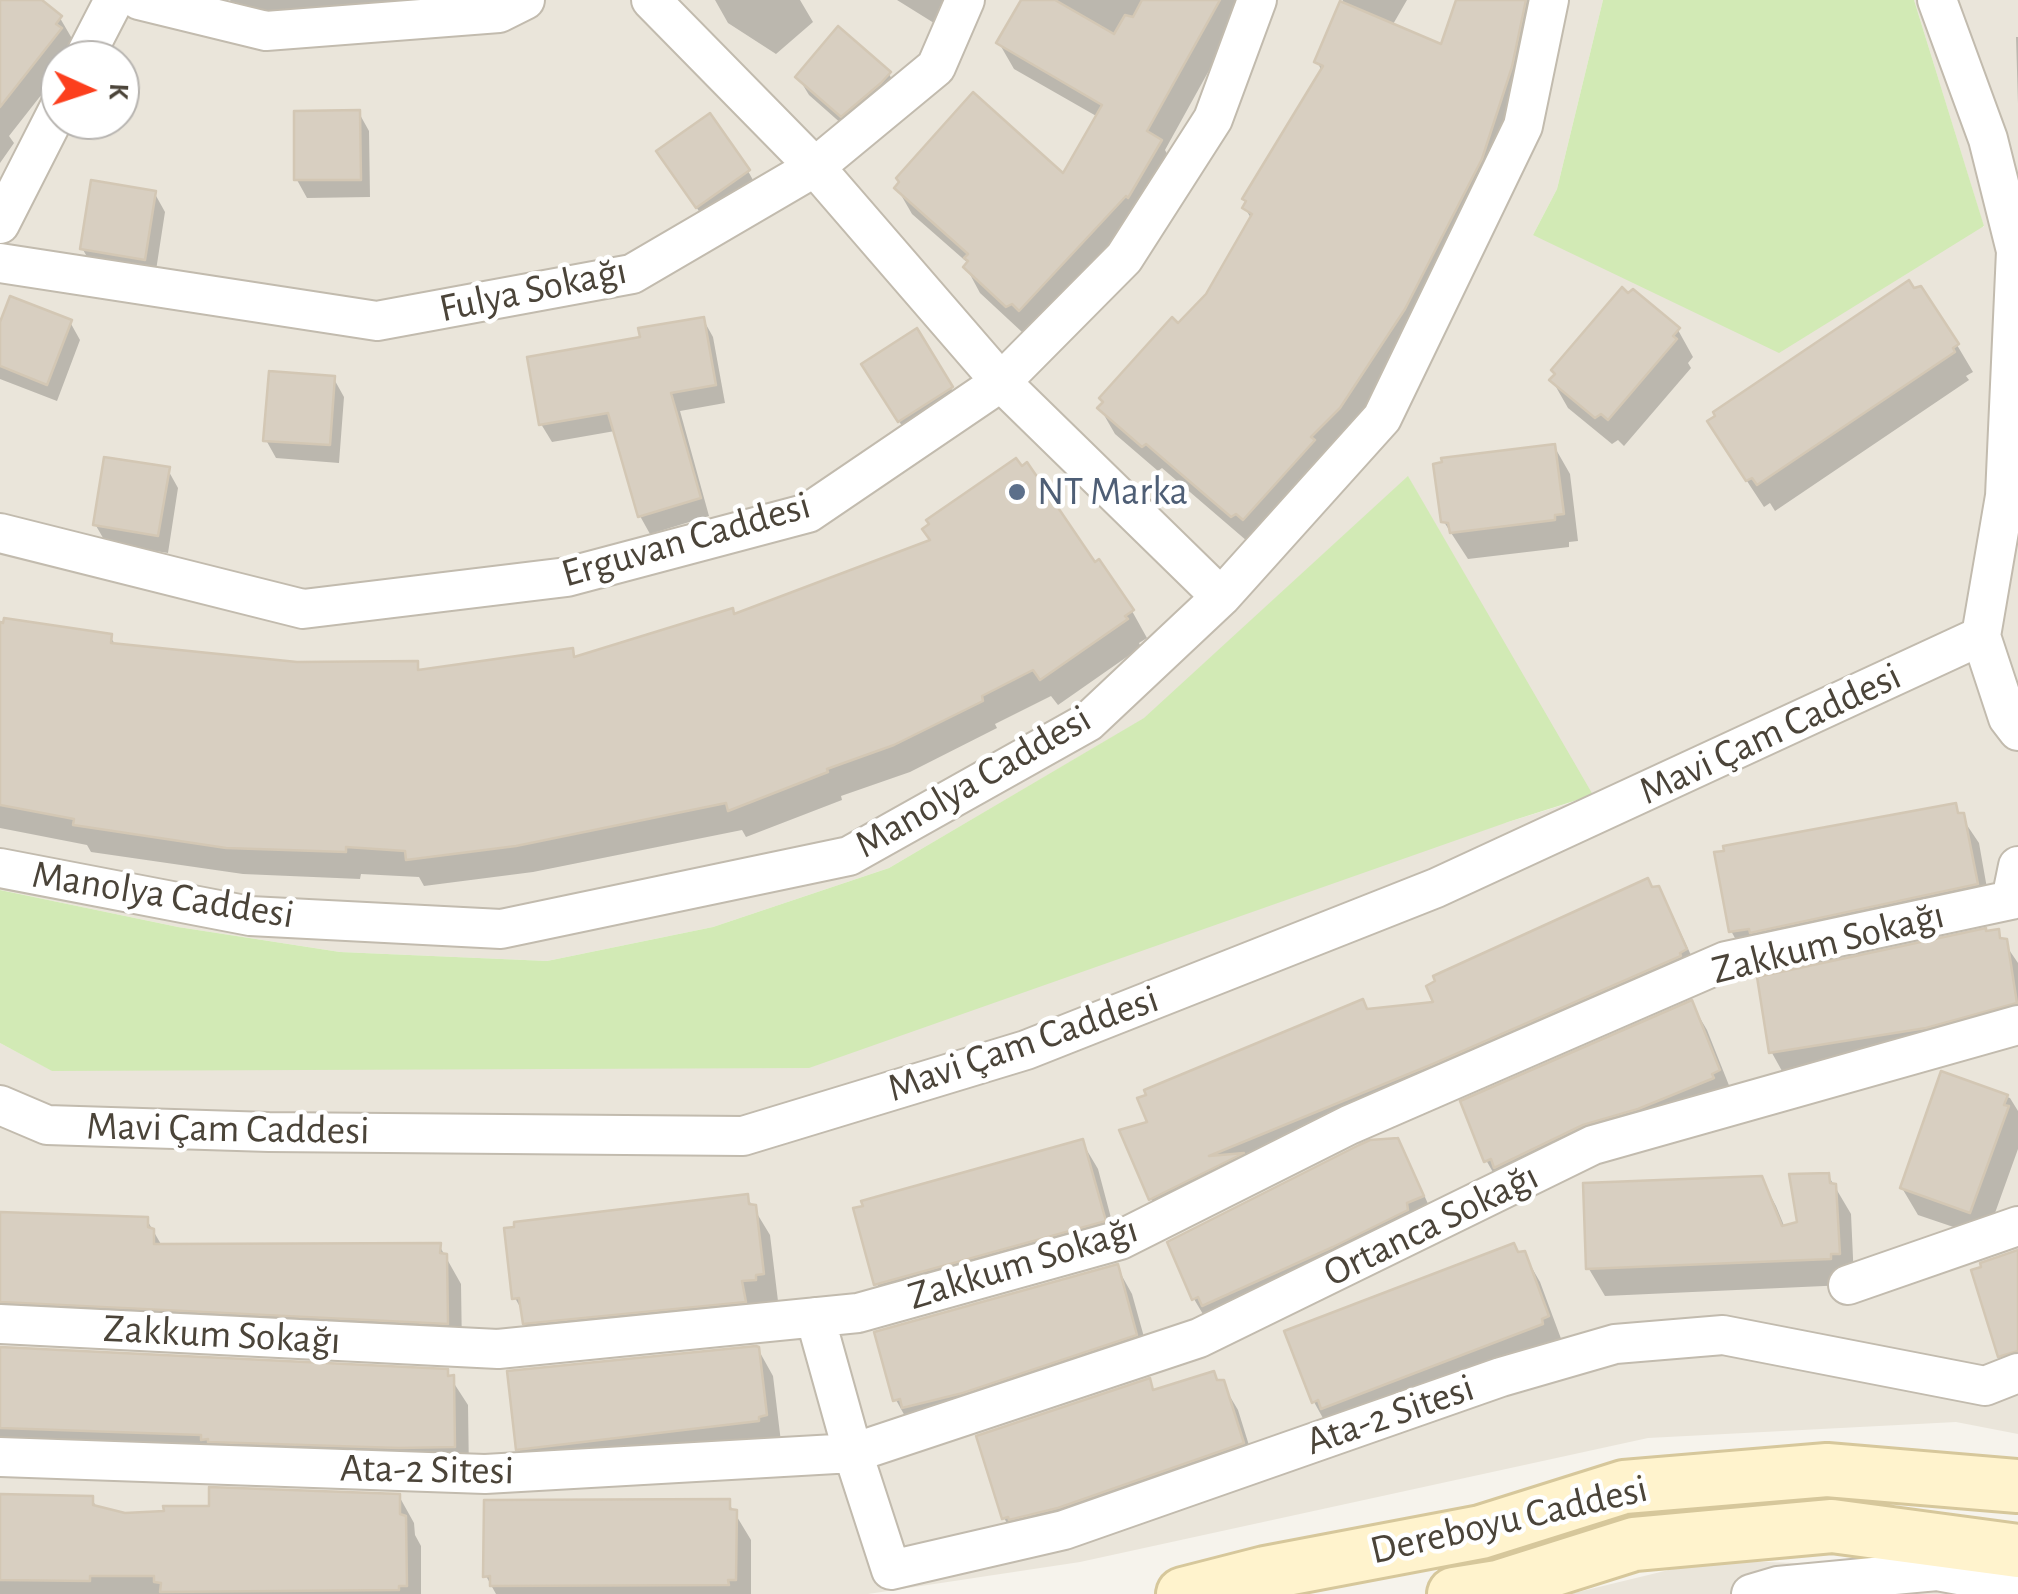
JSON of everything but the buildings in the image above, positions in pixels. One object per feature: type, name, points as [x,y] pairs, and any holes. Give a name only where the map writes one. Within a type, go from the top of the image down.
[{"type":"main road","name":"Dereboyu Caddesi","points":[[1183,1594],[1265,1572],[1482,1532],[1624,1488],[1827,1470],[2018,1486]]},
{"type":"main road","name":"Dereboyu Caddesi","points":[[1454,1594],[1498,1587],[1634,1544],[1832,1526],[2018,1551]]},
{"type":"street","points":[[93,40],[114,0]]},
{"type":"street","points":[[139,0],[266,32],[499,14],[525,0]]},
{"type":"street","points":[[651,0],[815,167],[1002,382],[1221,597]]},
{"type":"street","name":"Fulya Sokağı","points":[[0,263],[377,322],[632,274],[815,167],[936,66],[964,0]]},
{"type":"street","name":"Erguvan Caddesi","points":[[0,533],[303,608],[568,577],[808,513],[1002,382],[1124,258],[1212,119],[1256,0]]},
{"type":"street","name":"Manolya Caddesi","points":[[0,868],[250,916],[502,929],[849,856],[1088,722],[1221,597],[1382,418],[1523,126],[1549,0]]},
{"type":"street","points":[[1937,0],[1988,139],[2007,166],[2016,251],[2012,494],[1981,636],[2008,718],[2018,731]]},
{"type":"street","points":[[0,224],[43,140]]},
{"type":"street","name":"Mavi Çam Caddesi","points":[[0,1105],[47,1125],[269,1132],[743,1136],[1026,1050],[1436,888],[1981,636]]},
{"type":"street","name":"Zakkum Sokağı","points":[[0,1324],[498,1348],[858,1312],[1120,1240],[1349,1125],[1726,961],[2011,900],[2018,866]]},
{"type":"street","name":"Ortanca Sokağı","points":[[853,1453],[1199,1338],[1594,1145],[2018,1025]]},
{"type":"street","points":[[1848,1284],[2018,1226]]},
{"type":"street","name":"Ata-2 Sitesi","points":[[815,1317],[891,1570],[1064,1530],[1501,1376],[1616,1344],[1723,1336],[1985,1386],[2018,1373]]},
{"type":"street","name":"Ata-2 Sitesi","points":[[0,1458],[485,1474],[853,1453]]},
{"type":"street","points":[[1751,1594],[1778,1586],[1937,1571],[2018,1586]]},
{"type":"shaded area","points":[[0,0],[1603,0],[1557,189],[1533,235],[1984,227],[1914,0],[2018,0],[2018,1434],[1956,1422],[1648,1438],[1080,1562],[868,1594],[0,1594],[0,1043],[53,1071],[1508,822],[1592,796],[1408,477],[1145,718],[889,868],[713,927],[547,961],[340,952],[178,927],[0,890]]},
{"type":"shaded area","points":[[1710,1560],[2018,1571],[2018,1594],[1570,1594]]},
{"type":"green space","points":[[1603,0],[1914,0],[1984,226],[1779,353],[1533,235],[1557,189]]},
{"type":"green space","points":[[1408,476],[1593,795],[809,1068],[52,1071],[0,1043],[0,890],[178,927],[340,952],[547,961],[713,927],[889,868],[1144,718]]},
{"type":"place","name":"NT Marka","points":[[1017,492]]}]
